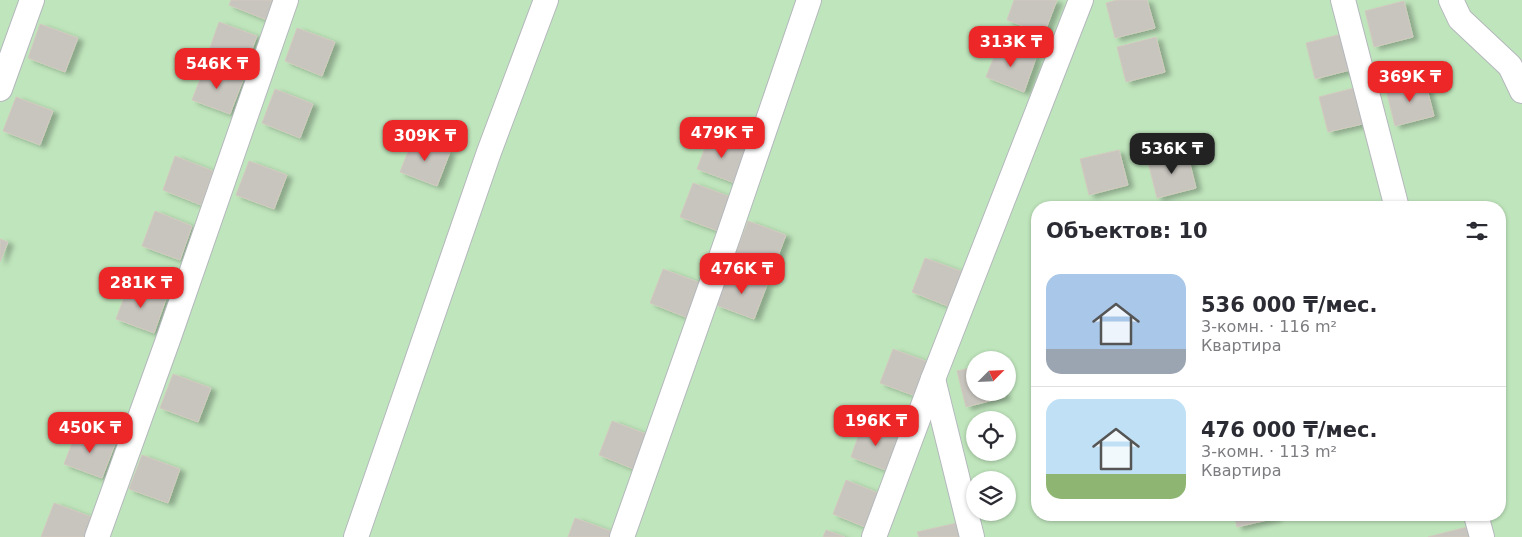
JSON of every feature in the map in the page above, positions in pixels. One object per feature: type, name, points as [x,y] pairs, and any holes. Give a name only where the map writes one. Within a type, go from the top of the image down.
[{"type":"lane","points":[[0,89],[32,0]]},
{"type":"lane","points":[[97,537],[169,337],[286,0]]},
{"type":"lane","points":[[356,537],[489,152],[546,0]]},
{"type":"lane","points":[[622,537],[809,0]]},
{"type":"lane","points":[[874,537],[933,378],[1081,0]]},
{"type":"lane","points":[[1343,0],[1395,201]]},
{"type":"lane","points":[[1451,0],[1460,19],[1510,66],[1522,91]]},
{"type":"lane","points":[[933,378],[972,537]]},
{"type":"lane","points":[[1478,521],[1482,537]]},
{"type":"green space","points":[[0,0],[1522,0],[1522,537],[0,537]]},
{"type":"building","points":[[231,0],[274,0],[267,20],[229,5]]},
{"type":"building","points":[[1014,0],[1057,0],[1044,34],[1007,20]]},
{"type":"building","points":[[1117,0],[1147,0],[1155,28],[1115,38],[1106,3]]},
{"type":"building","points":[[1404,1],[1413,37],[1374,47],[1365,11]]},
{"type":"building","points":[[219,22],[257,36],[244,70],[207,56]]},
{"type":"building","points":[[40,24],[78,38],[65,72],[28,58]]},
{"type":"building","points":[[297,28],[335,42],[322,76],[285,61]]},
{"type":"building","points":[[1346,33],[1354,69],[1315,79],[1306,43]]},
{"type":"building","points":[[1156,37],[1165,72],[1126,82],[1117,47]]},
{"type":"building","points":[[999,44],[1036,58],[1024,92],[986,77]]},
{"type":"building","points":[[205,66],[243,80],[230,114],[192,100]]},
{"type":"building","points":[[1425,81],[1434,116],[1395,126],[1386,90]]},
{"type":"building","points":[[1358,87],[1367,123],[1328,132],[1319,97]]},
{"type":"building","points":[[275,89],[313,104],[300,138],[262,123]]},
{"type":"building","points":[[16,97],[53,111],[40,145],[3,131]]},
{"type":"building","points":[[710,134],[748,149],[735,183],[697,169]]},
{"type":"building","points":[[413,138],[450,152],[437,186],[400,172]]},
{"type":"building","points":[[1119,150],[1128,185],[1089,195],[1080,159]]},
{"type":"building","points":[[1187,152],[1196,188],[1157,198],[1148,162]]},
{"type":"building","points":[[175,156],[213,171],[201,205],[163,190]]},
{"type":"building","points":[[249,161],[287,175],[274,209],[236,195]]},
{"type":"building","points":[[693,183],[731,197],[718,231],[680,217]]},
{"type":"building","points":[[155,211],[192,226],[180,260],[142,246]]},
{"type":"building","points":[[748,221],[786,235],[773,269],[735,255]]},
{"type":"building","points":[[0,239],[8,242],[0,262]]},
{"type":"building","points":[[925,258],[963,272],[950,307],[912,292]]},
{"type":"building","points":[[663,269],[701,283],[688,318],[650,303]]},
{"type":"building","points":[[729,271],[767,285],[754,319],[716,305]]},
{"type":"building","points":[[129,284],[166,299],[154,333],[116,319]]},
{"type":"building","points":[[893,349],[931,363],[918,397],[880,383]]},
{"type":"building","points":[[966,369],[966,401],[989,401],[966,407],[957,371]]},
{"type":"building","points":[[173,374],[211,388],[198,422],[160,408]]},
{"type":"building","points":[[612,421],[649,435],[636,470],[599,455]]},
{"type":"building","points":[[863,422],[901,437],[888,471],[851,457]]},
{"type":"building","points":[[77,430],[115,444],[102,478],[64,464]]},
{"type":"building","points":[[142,455],[180,469],[168,503],[129,489]]},
{"type":"building","points":[[846,480],[883,495],[870,529],[833,514]]},
{"type":"building","points":[[54,503],[92,517],[84,537],[41,537]]},
{"type":"building","points":[[575,518],[613,532],[611,537],[568,537]]},
{"type":"building","points":[[1236,521],[1263,521],[1237,527]]},
{"type":"building","points":[[957,523],[960,537],[919,537],[917,532]]},
{"type":"building","points":[[1467,527],[1470,537],[1428,537]]},
{"type":"building","points":[[826,530],[845,537],[823,537]]}]
